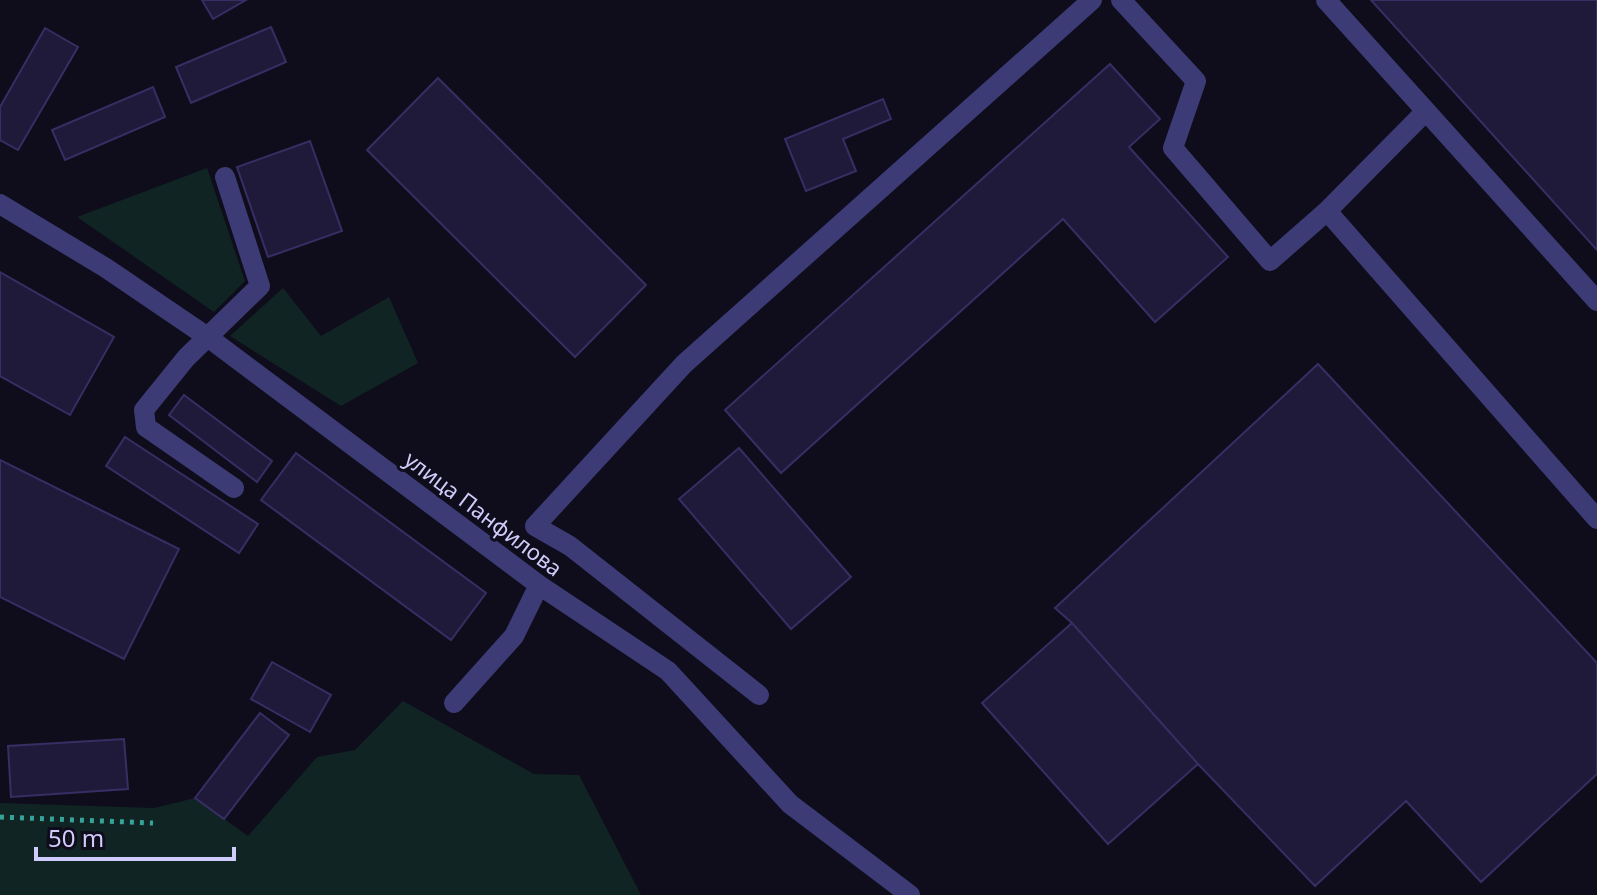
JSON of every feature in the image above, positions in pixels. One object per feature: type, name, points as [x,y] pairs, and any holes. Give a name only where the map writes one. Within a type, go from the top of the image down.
[{"type":"street","points":[[759,695],[570,546],[535,526],[684,364],[1092,0]]},
{"type":"street","points":[[1121,0],[1196,81],[1173,148],[1270,261],[1327,211],[1426,111]]},
{"type":"street","points":[[1326,0],[1597,301]]},
{"type":"street","points":[[225,177],[260,286],[186,358],[144,410],[146,427],[234,488]]},
{"type":"street","name":"улица Панфилова","points":[[0,204],[106,268],[209,338],[539,585],[668,671],[790,804],[910,895]]},
{"type":"street","points":[[1327,211],[1597,519]]},
{"type":"street","points":[[454,703],[514,636],[539,585]]},
{"type":"path","points":[[0,817],[153,823]]},
{"type":"green space","points":[[207,168],[245,281],[214,312],[77,217]]},
{"type":"green space","points":[[283,288],[321,336],[389,297],[418,363],[341,406],[230,336]]},
{"type":"green space","points":[[403,701],[534,774],[579,775],[641,895],[0,895],[0,803],[154,808],[195,798],[248,836],[317,757],[355,750]]},
{"type":"building","points":[[202,0],[246,0],[213,19]]},
{"type":"building","points":[[1371,0],[1597,0],[1597,250]]},
{"type":"building","points":[[271,27],[286,62],[191,103],[176,67]]},
{"type":"building","points":[[45,28],[78,47],[18,150],[0,140],[0,107]]},
{"type":"building","points":[[1110,64],[1160,119],[1129,147],[1228,257],[1155,322],[1063,219],[781,473],[725,410]]},
{"type":"building","points":[[438,78],[646,285],[575,357],[367,150]]},
{"type":"building","points":[[153,87],[165,117],[65,160],[52,130]]},
{"type":"building","points":[[883,99],[891,119],[843,139],[856,171],[806,191],[785,139]]},
{"type":"building","points":[[310,141],[342,231],[268,257],[237,167]]},
{"type":"building","points":[[0,272],[114,337],[70,415],[0,376]]},
{"type":"building","points":[[1318,364],[1597,663],[1597,774],[1481,882],[1406,801],[1315,886],[1055,608]]},
{"type":"building","points":[[184,395],[272,461],[257,482],[169,415]]},
{"type":"building","points":[[125,437],[258,524],[239,553],[106,466]]},
{"type":"building","points":[[739,448],[851,577],[791,629],[679,499]]},
{"type":"building","points":[[296,453],[486,593],[451,640],[261,500]]},
{"type":"building","points":[[0,460],[179,549],[124,659],[0,597]]},
{"type":"building","points":[[1072,623],[1198,764],[1108,844],[982,703]]},
{"type":"building","points":[[272,662],[331,695],[310,732],[251,699]]},
{"type":"building","points":[[260,713],[289,735],[224,819],[195,798]]},
{"type":"building","points":[[124,739],[128,789],[11,797],[8,746]]}]
